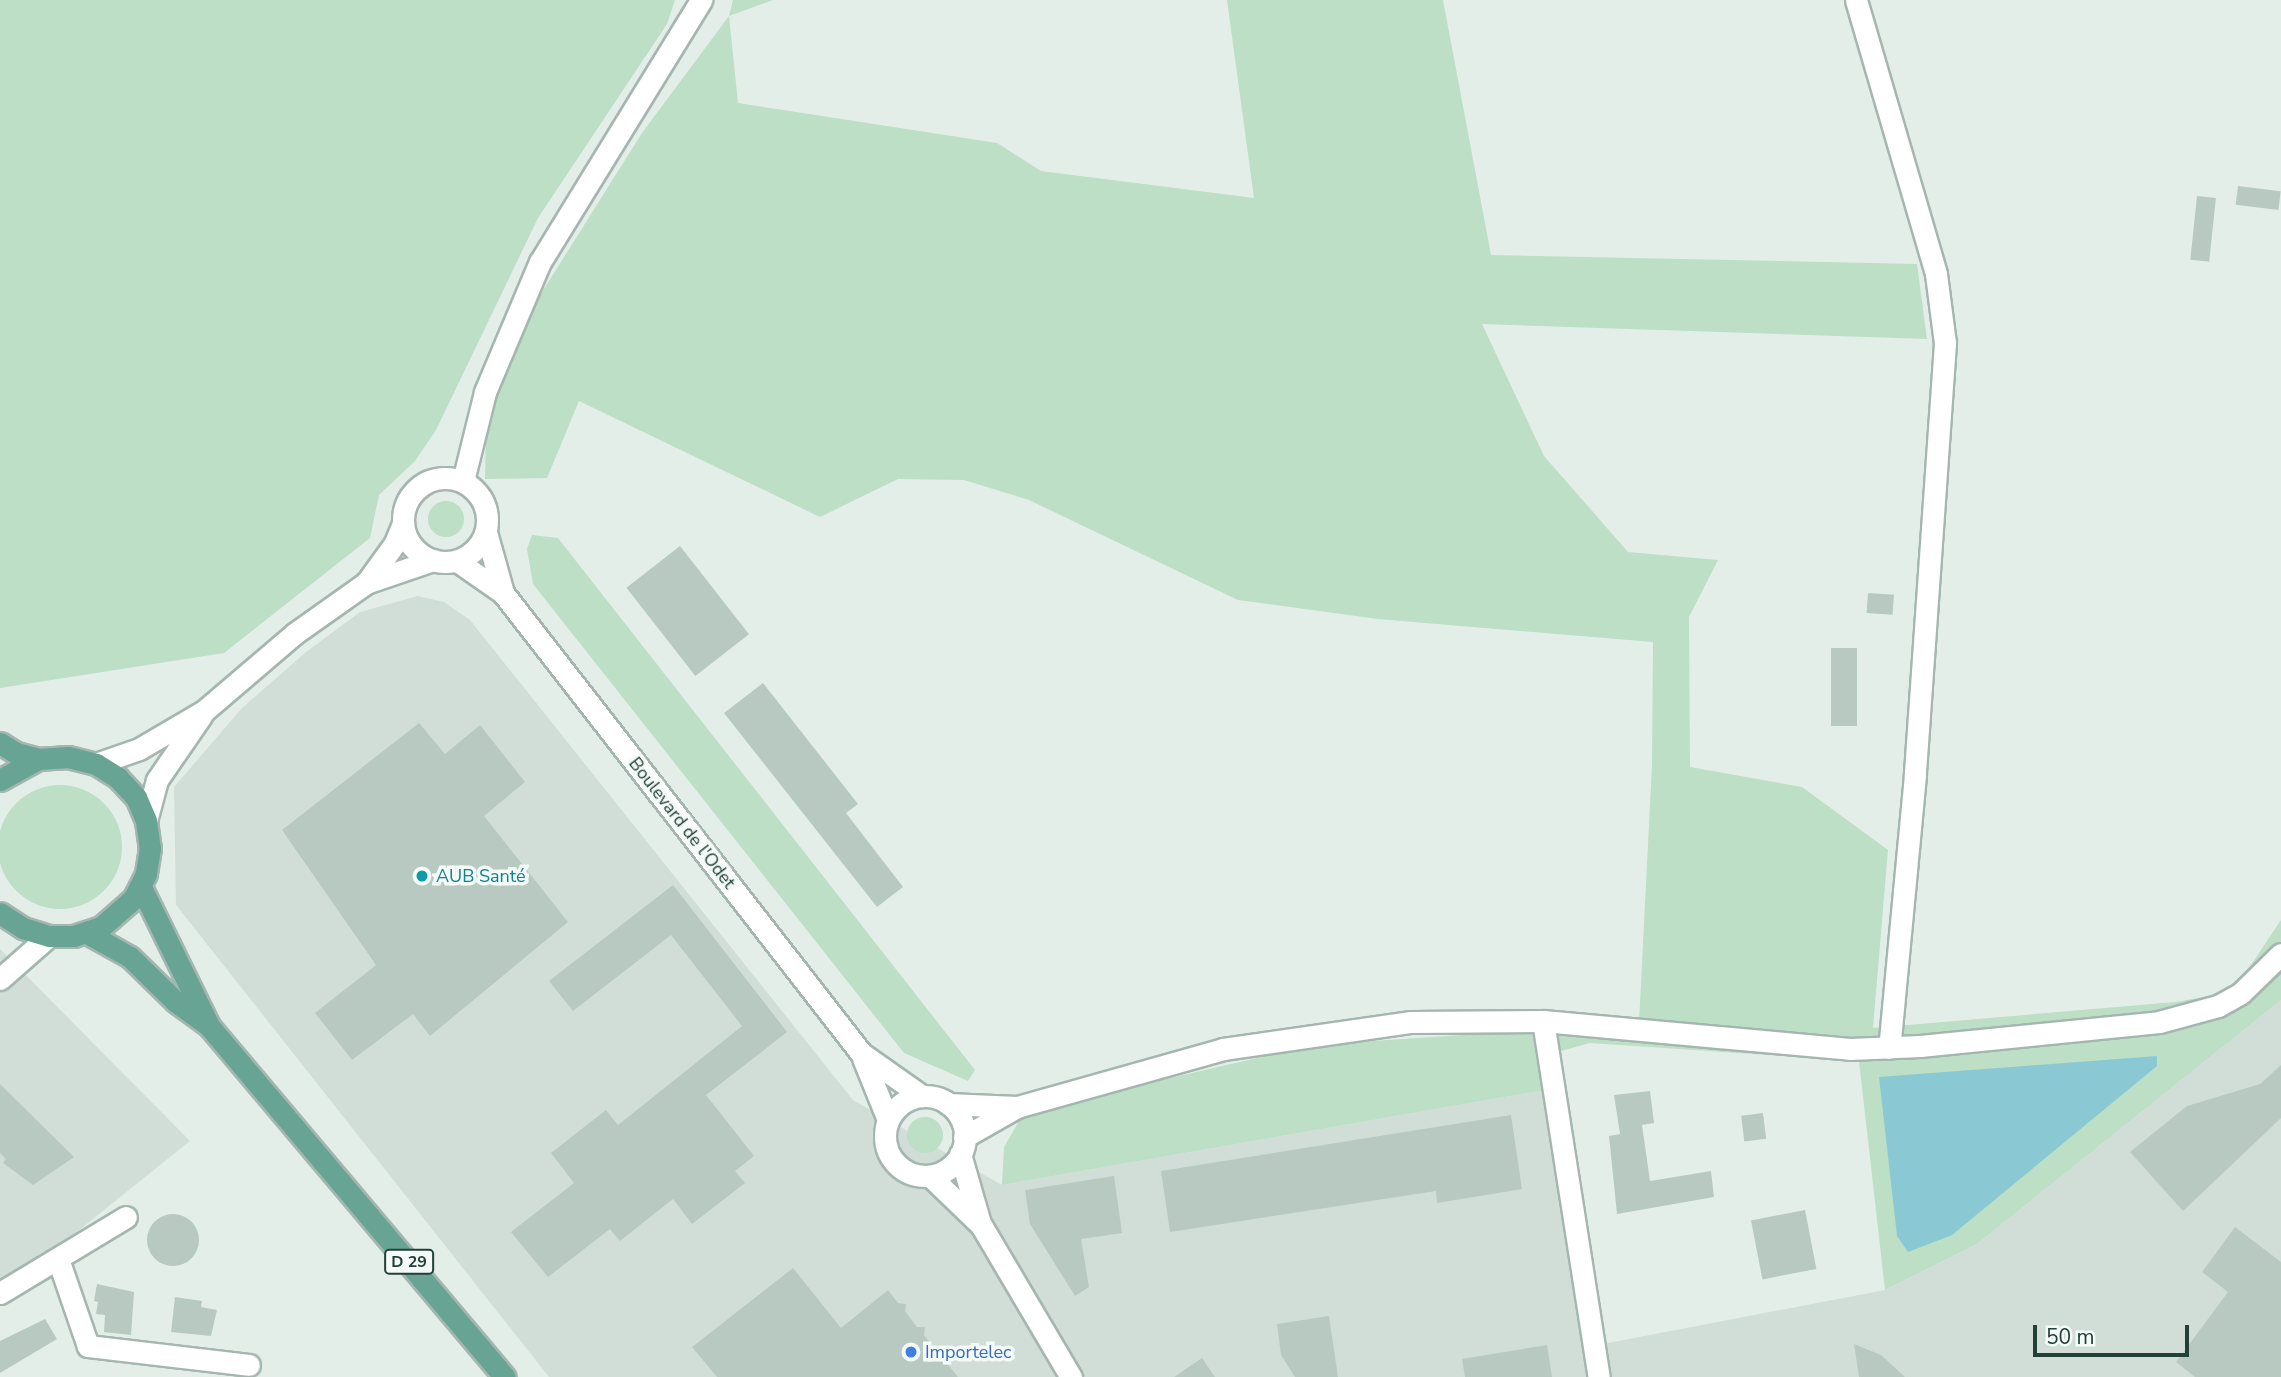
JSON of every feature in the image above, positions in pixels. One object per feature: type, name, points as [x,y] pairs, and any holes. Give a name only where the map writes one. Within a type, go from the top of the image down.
[{"type":"main road","points":[[0,743],[16,753],[38,759],[68,757],[96,764],[128,787],[146,821],[150,848],[141,887],[124,911],[87,933],[49,936],[23,929],[0,913]]},
{"type":"main road","points":[[0,780],[38,759]]},
{"type":"main road","name":"D 29","points":[[141,887],[209,1026]]},
{"type":"main road","name":"D 29","points":[[87,933],[130,957],[176,1002],[209,1026],[505,1377]]},
{"type":"street","points":[[463,481],[485,392],[540,262],[701,0]]},
{"type":"street","points":[[1856,0],[1936,274],[1945,344],[1915,775],[1889,1048]]},
{"type":"street","points":[[96,764],[139,749],[204,711],[294,634],[366,583],[433,560],[457,561],[475,550],[486,532],[484,502],[463,481],[441,478],[421,485],[407,502],[395,543],[366,583]]},
{"type":"street","points":[[403,523],[412,546],[433,560]]},
{"type":"street","name":"Boulevard de l'Odet","points":[[486,532],[503,593]]},
{"type":"street","name":"Boulevard de l'Odet","points":[[457,561],[503,593],[860,1053],[888,1120],[885,1140],[893,1160],[909,1173],[930,1176],[981,1225],[1071,1377]]},
{"type":"street","points":[[146,821],[157,780],[204,711]]},
{"type":"street","points":[[0,979],[49,936]]},
{"type":"street","points":[[948,1104],[1017,1107],[1223,1049],[1411,1022],[1544,1021],[1850,1049],[1889,1048],[2188,1016],[2241,993],[2281,954]]},
{"type":"street","points":[[1544,1021],[1599,1377]]},
{"type":"street","name":"Boulevard de l'Odet","points":[[860,1053],[922,1096],[948,1104],[963,1125],[962,1146],[981,1225]]},
{"type":"street","points":[[888,1120],[902,1103],[922,1096]]},
{"type":"street","points":[[930,1176],[948,1168],[962,1146],[1017,1107]]},
{"type":"street","points":[[0,1293],[126,1217]]},
{"type":"street","points":[[58,1259],[88,1346],[249,1365]]},
{"type":"shaded area","points":[[418,596],[444,602],[470,620],[853,1100],[1002,1185],[1545,1090],[1587,1347],[1885,1290],[1977,1244],[2281,1000],[2281,1377],[549,1377],[176,905],[174,787],[242,708],[306,652],[360,612]]},
{"type":"shaded area","points":[[0,949],[190,1141],[43,1259],[0,1279]]},
{"type":"green space","points":[[0,0],[675,0],[667,24],[538,218],[436,430],[415,461],[379,495],[370,538],[224,653],[0,688]]},
{"type":"green space","points":[[733,0],[773,0],[729,16]]},
{"type":"green space","points":[[1227,0],[1443,0],[1491,255],[1917,264],[1927,339],[1482,324],[1544,456],[1628,552],[1718,560],[1689,617],[1690,767],[1802,787],[1888,850],[1873,1028],[2175,1002],[2216,995],[2243,977],[2281,920],[2281,1000],[1977,1244],[1885,1290],[1859,1061],[1590,1043],[1536,1058],[1545,1090],[1002,1185],[1004,1147],[1023,1114],[1101,1094],[1313,1045],[1639,1023],[1652,765],[1653,642],[1378,619],[1238,600],[1029,500],[964,480],[898,479],[820,517],[579,401],[547,478],[485,479],[486,432],[520,327],[642,133],[729,16],[738,103],[997,143],[1041,171],[1254,198]]},
{"type":"green space","points":[[446,501],[459,506],[464,519],[459,532],[446,537],[433,532],[428,519],[433,506]]},
{"type":"green space","points":[[532,535],[558,538],[975,1070],[968,1081],[904,1053],[533,584],[527,549]]},
{"type":"green space","points":[[60,785],[84,790],[104,803],[117,823],[122,847],[117,871],[104,891],[84,904],[60,909],[36,904],[16,891],[3,871],[-2,847],[3,823],[16,803],[36,790]]},
{"type":"green space","points":[[925,1117],[938,1122],[943,1135],[938,1148],[925,1153],[912,1148],[907,1135],[912,1122]]},
{"type":"water","points":[[2157,1056],[2157,1066],[1952,1235],[1908,1252],[1897,1236],[1879,1077]]},
{"type":"building","points":[[2238,186],[2281,191],[2278,210],[2236,205]]},
{"type":"building","points":[[2197,196],[2216,198],[2209,262],[2190,260]]},
{"type":"building","points":[[680,546],[749,634],[695,676],[626,588]]},
{"type":"building","points":[[1868,593],[1894,595],[1893,615],[1867,613]]},
{"type":"building","points":[[1831,648],[1857,648],[1857,726],[1831,726]]},
{"type":"building","points":[[763,683],[858,804],[846,813],[903,887],[877,907],[724,713]]},
{"type":"building","name":"AUB Santé","points":[[419,723],[445,754],[480,725],[525,782],[484,816],[568,922],[430,1036],[413,1014],[352,1060],[315,1013],[376,965],[282,830]]},
{"type":"building","points":[[673,885],[787,1032],[706,1095],[754,1156],[735,1171],[745,1183],[692,1224],[673,1199],[620,1241],[610,1229],[548,1277],[511,1232],[574,1183],[551,1153],[606,1110],[618,1125],[742,1026],[671,935],[573,1011],[549,981]]},
{"type":"building","points":[[2281,1065],[2281,1118],[2183,1211],[2130,1152],[2187,1106],[2260,1084]]},
{"type":"building","points":[[0,1084],[74,1157],[33,1185],[3,1163],[6,1159],[0,1153]]},
{"type":"building","points":[[1650,1091],[1654,1123],[1642,1125],[1650,1181],[1711,1171],[1714,1197],[1617,1214],[1609,1136],[1620,1134],[1614,1095]]},
{"type":"building","points":[[1763,1113],[1766,1139],[1744,1141],[1741,1116]]},
{"type":"building","points":[[1511,1115],[1522,1189],[1437,1203],[1436,1191],[1170,1232],[1161,1171]]},
{"type":"building","points":[[1114,1176],[1122,1233],[1081,1239],[1089,1287],[1075,1296],[1030,1224],[1025,1190]]},
{"type":"building","points":[[1805,1210],[1816,1269],[1762,1279],[1751,1220]]},
{"type":"building","points":[[173,1214],[183,1216],[191,1222],[197,1230],[197,1250],[191,1258],[183,1264],[173,1266],[163,1264],[155,1258],[149,1250],[147,1240],[149,1230],[155,1222],[163,1216]]},
{"type":"building","points":[[2235,1227],[2281,1262],[2281,1377],[2195,1377],[2176,1362],[2228,1292],[2202,1272]]},
{"type":"building","points":[[793,1268],[841,1328],[888,1290],[898,1303],[906,1304],[905,1311],[917,1327],[925,1327],[924,1335],[958,1377],[717,1377],[692,1347]]},
{"type":"building","points":[[97,1284],[134,1292],[131,1335],[104,1332],[105,1315],[96,1314],[98,1302],[94,1301]]},
{"type":"building","points":[[175,1297],[202,1301],[201,1307],[217,1310],[211,1336],[171,1332]]},
{"type":"building","points":[[1329,1316],[1338,1377],[1295,1377],[1281,1355],[1277,1324]]},
{"type":"building","points":[[45,1319],[57,1339],[0,1373],[0,1341]]},
{"type":"building","points":[[1854,1344],[1881,1355],[1905,1377],[1859,1377]]},
{"type":"building","points":[[1547,1345],[1552,1377],[1465,1377],[1462,1359]]},
{"type":"building","points":[[1202,1358],[1215,1377],[1174,1377]]},
{"type":"waterway","points":[[2256,992],[2281,970]]},
{"type":"place","name":"AUB Santé","points":[[422,876]]},
{"type":"place","name":"Importelec","points":[[911,1352]]}]
